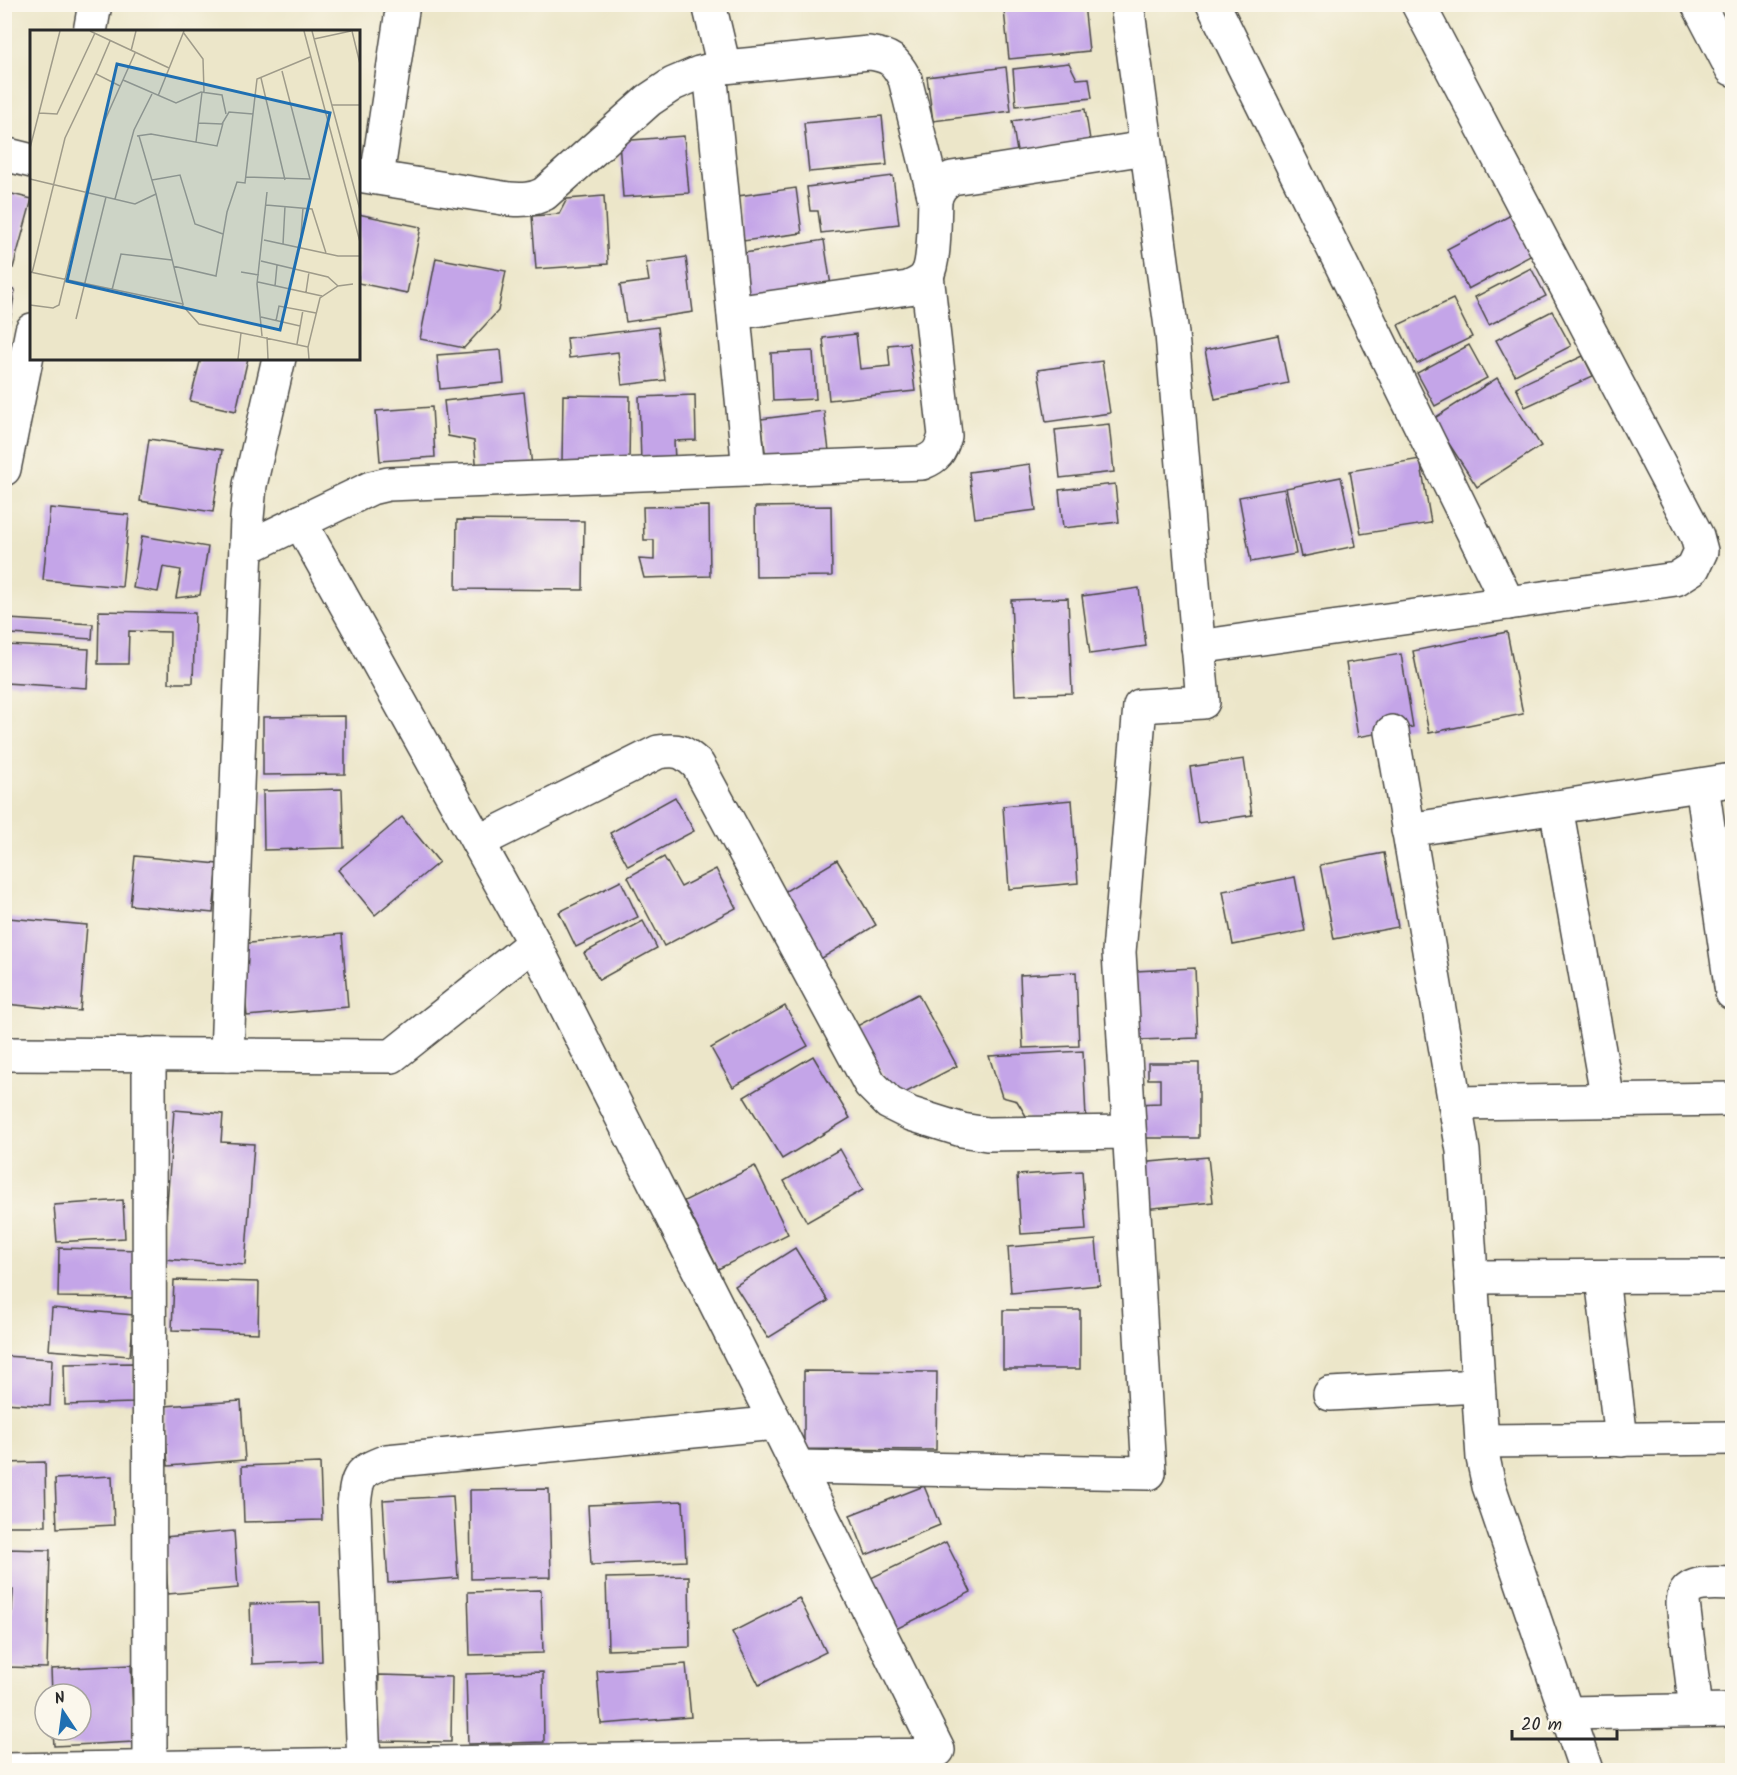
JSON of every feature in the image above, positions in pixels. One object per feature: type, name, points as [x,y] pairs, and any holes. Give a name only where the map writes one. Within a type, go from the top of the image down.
[{"type":"street","points":[[90,30],[95,4]]},
{"type":"street","points":[[403,4],[368,176],[523,201],[544,194],[649,100],[673,84],[699,73],[717,69],[869,53],[886,56],[898,65],[905,79],[935,200]]},
{"type":"street","points":[[709,4],[717,69],[734,313],[749,470]]},
{"type":"street","points":[[798,1467],[1149,1473],[1119,952],[1140,706],[1203,702],[1172,334],[1127,4]]},
{"type":"street","points":[[1213,4],[1508,603]]},
{"type":"street","points":[[1198,647],[1676,579],[1693,568],[1701,551],[1697,536],[1418,4]]},
{"type":"street","points":[[1698,4],[1732,69]]},
{"type":"street","points":[[734,313],[908,288],[920,283],[927,275],[931,264],[935,200],[943,183],[952,178],[1146,148]]},
{"type":"street","points":[[4,154],[30,160]]},
{"type":"street","points":[[246,548],[371,488],[388,484],[922,463],[933,459],[941,449],[945,436],[927,275]]},
{"type":"street","points":[[4,469],[30,340]]},
{"type":"street","points":[[227,1055],[250,485],[279,360]]},
{"type":"street","points":[[4,1770],[364,1764],[941,1763],[938,1750],[798,1467],[534,943],[300,522]]},
{"type":"street","points":[[1392,732],[1463,1151],[1483,1458],[1489,1486],[1586,1770]]},
{"type":"street","points":[[478,842],[658,752],[675,750],[686,753],[698,765],[870,1084],[889,1103],[911,1114],[962,1130],[987,1134],[1130,1132]]},
{"type":"street","points":[[1408,830],[1717,783],[1732,993]]},
{"type":"street","points":[[1556,807],[1608,1101]]},
{"type":"street","points":[[4,1054],[392,1056],[534,943]]},
{"type":"street","points":[[149,1054],[150,1769]]},
{"type":"street","points":[[1455,1103],[1732,1099]]},
{"type":"street","points":[[1471,1277],[1732,1276]]},
{"type":"street","points":[[1602,1277],[1621,1440]]},
{"type":"street","points":[[1330,1394],[1478,1386]]},
{"type":"street","points":[[364,1764],[354,1506],[356,1483],[367,1469],[387,1461],[776,1423]]},
{"type":"street","points":[[1482,1441],[1732,1438]]},
{"type":"street","points":[[1696,1710],[1683,1603],[1685,1594],[1691,1587],[1700,1585],[1732,1584]]},
{"type":"street","points":[[1567,1713],[1732,1710]]},
{"type":"building","points":[[1084,4],[1089,51],[1009,59],[1004,10]]},
{"type":"building","points":[[1069,63],[1077,79],[1089,78],[1092,98],[1016,106],[1013,69]]},
{"type":"building","points":[[1006,67],[1011,111],[933,121],[927,77]]},
{"type":"building","points":[[1085,109],[1091,146],[1018,158],[1012,121]]},
{"type":"building","points":[[882,116],[887,165],[809,172],[804,123]]},
{"type":"building","points":[[684,136],[689,193],[623,197],[619,141]]},
{"type":"building","points":[[893,176],[899,224],[821,233],[818,211],[810,211],[807,187]]},
{"type":"building","points":[[796,188],[802,233],[743,241],[738,196]]},
{"type":"building","points":[[4,192],[30,198],[30,206],[13,268],[4,266]]},
{"type":"building","points":[[604,196],[608,264],[536,269],[532,216],[559,214],[567,199]]},
{"type":"building","points":[[360,214],[421,227],[407,293],[360,283]]},
{"type":"building","points":[[1513,214],[1534,254],[1468,289],[1447,249]]},
{"type":"building","points":[[824,240],[831,286],[745,300],[738,254]]},
{"type":"building","points":[[686,257],[693,312],[626,322],[620,285],[649,281],[646,263]]},
{"type":"building","points":[[436,258],[506,271],[498,311],[464,348],[420,339]]},
{"type":"building","points":[[1531,268],[1546,296],[1489,325],[1475,297]]},
{"type":"building","points":[[4,288],[15,290],[6,344],[4,344]]},
{"type":"building","points":[[1453,299],[1472,337],[1417,364],[1398,325]]},
{"type":"building","points":[[1552,311],[1571,346],[1515,375],[1496,340]]},
{"type":"building","points":[[658,327],[665,380],[622,385],[618,352],[569,358],[567,338]]},
{"type":"building","points":[[856,334],[860,369],[890,366],[888,345],[909,343],[915,391],[829,400],[823,338]]},
{"type":"building","points":[[1278,335],[1288,383],[1215,399],[1205,350]]},
{"type":"building","points":[[1469,345],[1487,378],[1435,406],[1417,373]]},
{"type":"building","points":[[501,350],[504,383],[440,389],[437,355]]},
{"type":"building","points":[[813,351],[816,399],[773,401],[771,353]]},
{"type":"building","points":[[1583,356],[1593,376],[1525,407],[1516,387]]},
{"type":"building","points":[[200,360],[248,360],[236,411],[190,401]]},
{"type":"building","points":[[1102,361],[1110,413],[1046,422],[1038,370]]},
{"type":"building","points":[[1497,378],[1541,446],[1477,487],[1433,419]]},
{"type":"building","points":[[524,392],[532,467],[477,472],[474,441],[448,436],[444,401]]},
{"type":"building","points":[[563,395],[630,396],[629,464],[562,463]]},
{"type":"building","points":[[695,395],[696,440],[674,441],[675,460],[641,462],[639,397]]},
{"type":"building","points":[[432,407],[435,457],[380,461],[376,411]]},
{"type":"building","points":[[824,411],[829,451],[766,459],[761,419]]},
{"type":"building","points":[[1109,424],[1114,472],[1060,478],[1055,430]]},
{"type":"building","points":[[149,439],[222,450],[213,512],[140,501]]},
{"type":"building","points":[[1420,459],[1431,523],[1361,534],[1350,471]]},
{"type":"building","points":[[1030,464],[1036,510],[975,518],[969,472]]},
{"type":"building","points":[[1341,477],[1356,546],[1301,557],[1286,488]]},
{"type":"building","points":[[1115,484],[1119,522],[1063,528],[1059,490]]},
{"type":"building","points":[[1284,489],[1296,554],[1251,562],[1239,497]]},
{"type":"building","points":[[709,506],[710,576],[644,578],[639,559],[654,560],[654,540],[644,540],[643,507]]},
{"type":"building","points":[[831,506],[832,576],[756,577],[755,507]]},
{"type":"building","points":[[50,508],[129,515],[122,587],[43,580]]},
{"type":"building","points":[[457,520],[584,521],[583,590],[456,589]]},
{"type":"building","points":[[142,536],[208,547],[200,595],[176,598],[181,570],[163,567],[158,592],[133,588]]},
{"type":"building","points":[[1139,588],[1146,646],[1090,654],[1082,596]]},
{"type":"building","points":[[1068,598],[1072,693],[1015,695],[1011,600]]},
{"type":"building","points":[[99,611],[195,613],[193,683],[169,683],[170,632],[129,631],[128,664],[98,664]]},
{"type":"building","points":[[8,619],[93,624],[92,639],[11,634]]},
{"type":"building","points":[[1507,632],[1523,714],[1429,733],[1413,651]]},
{"type":"building","points":[[5,645],[89,649],[87,688],[5,683]]},
{"type":"building","points":[[1401,654],[1413,727],[1358,737],[1346,663]]},
{"type":"building","points":[[345,716],[345,774],[263,775],[263,717]]},
{"type":"building","points":[[1244,759],[1252,815],[1198,823],[1190,767]]},
{"type":"building","points":[[342,789],[344,848],[264,850],[263,791]]},
{"type":"building","points":[[675,797],[694,831],[628,866],[610,833]]},
{"type":"building","points":[[1072,800],[1078,883],[1009,889],[1003,806]]},
{"type":"building","points":[[402,817],[439,862],[375,915],[338,870]]},
{"type":"building","points":[[1384,853],[1398,927],[1334,939],[1320,865]]},
{"type":"building","points":[[135,856],[218,864],[213,913],[130,905]]},
{"type":"building","points":[[664,857],[681,887],[716,869],[736,908],[664,946],[628,877]]},
{"type":"building","points":[[837,860],[876,925],[819,960],[779,895]]},
{"type":"building","points":[[1295,877],[1305,931],[1233,945],[1223,891]]},
{"type":"building","points":[[621,881],[638,917],[576,947],[559,912]]},
{"type":"building","points":[[8,918],[87,925],[80,1011],[5,1004]]},
{"type":"building","points":[[643,921],[657,948],[599,980],[584,953]]},
{"type":"building","points":[[342,934],[348,1007],[247,1016],[240,944]]},
{"type":"building","points":[[1195,968],[1198,1038],[1137,1040],[1135,971]]},
{"type":"building","points":[[1076,972],[1079,1046],[1023,1048],[1020,975]]},
{"type":"building","points":[[918,994],[957,1066],[895,1098],[857,1026]]},
{"type":"building","points":[[785,1006],[808,1046],[733,1087],[711,1048]]},
{"type":"building","points":[[1083,1051],[1086,1119],[1029,1121],[1017,1101],[1002,1097],[989,1056]]},
{"type":"building","points":[[813,1056],[850,1118],[782,1159],[744,1097]]},
{"type":"building","points":[[1148,1063],[1199,1063],[1199,1138],[1134,1138],[1134,1104],[1160,1103],[1160,1079],[1148,1079]]},
{"type":"building","points":[[174,1110],[223,1114],[221,1142],[254,1144],[245,1265],[163,1259]]},
{"type":"building","points":[[840,1149],[863,1190],[807,1222],[784,1181]]},
{"type":"building","points":[[1208,1157],[1213,1202],[1143,1209],[1138,1163]]},
{"type":"building","points":[[755,1166],[788,1234],[718,1269],[684,1201]]},
{"type":"building","points":[[1082,1171],[1086,1230],[1021,1234],[1017,1175]]},
{"type":"building","points":[[123,1200],[125,1238],[57,1242],[54,1205]]},
{"type":"building","points":[[1096,1240],[1100,1285],[1011,1293],[1008,1247]]},
{"type":"building","points":[[59,1248],[139,1250],[138,1298],[58,1297]]},
{"type":"building","points":[[795,1248],[828,1301],[768,1338],[735,1286]]},
{"type":"building","points":[[174,1280],[259,1282],[258,1333],[172,1330]]},
{"type":"building","points":[[52,1308],[134,1315],[130,1356],[49,1350]]},
{"type":"building","points":[[1003,1310],[1080,1310],[1080,1369],[1003,1369]]},
{"type":"building","points":[[4,1356],[52,1359],[50,1406],[4,1403]]},
{"type":"building","points":[[133,1363],[134,1403],[65,1405],[64,1364]]},
{"type":"building","points":[[804,1371],[937,1372],[936,1450],[804,1449]]},
{"type":"building","points":[[241,1401],[245,1460],[168,1466],[164,1406]]},
{"type":"building","points":[[45,1462],[46,1526],[4,1526],[4,1463]]},
{"type":"building","points":[[320,1463],[322,1520],[244,1522],[242,1466]]},
{"type":"building","points":[[112,1476],[114,1525],[57,1528],[55,1479]]},
{"type":"building","points":[[924,1486],[940,1525],[866,1555],[850,1515]]},
{"type":"building","points":[[549,1489],[551,1577],[471,1579],[470,1490]]},
{"type":"building","points":[[453,1496],[458,1578],[388,1583],[383,1500]]},
{"type":"building","points":[[683,1501],[686,1561],[591,1565],[588,1505]]},
{"type":"building","points":[[234,1531],[238,1588],[168,1594],[164,1537]]},
{"type":"building","points":[[946,1542],[971,1592],[896,1629],[871,1578]]},
{"type":"building","points":[[4,1549],[50,1550],[47,1668],[4,1667],[4,1611],[12,1611],[13,1590],[4,1590]]},
{"type":"building","points":[[689,1576],[690,1647],[608,1650],[606,1578]]},
{"type":"building","points":[[541,1590],[543,1653],[470,1655],[468,1592]]},
{"type":"building","points":[[799,1598],[826,1652],[759,1685],[732,1632]]},
{"type":"building","points":[[320,1602],[322,1661],[252,1664],[250,1604]]},
{"type":"building","points":[[686,1664],[691,1717],[601,1724],[597,1671]]},
{"type":"building","points":[[131,1665],[134,1742],[54,1746],[54,1742],[93,1742],[93,1682],[52,1682],[51,1669]]},
{"type":"building","points":[[543,1672],[544,1742],[468,1744],[466,1674]]},
{"type":"building","points":[[379,1675],[452,1677],[451,1742],[377,1741]]}]
